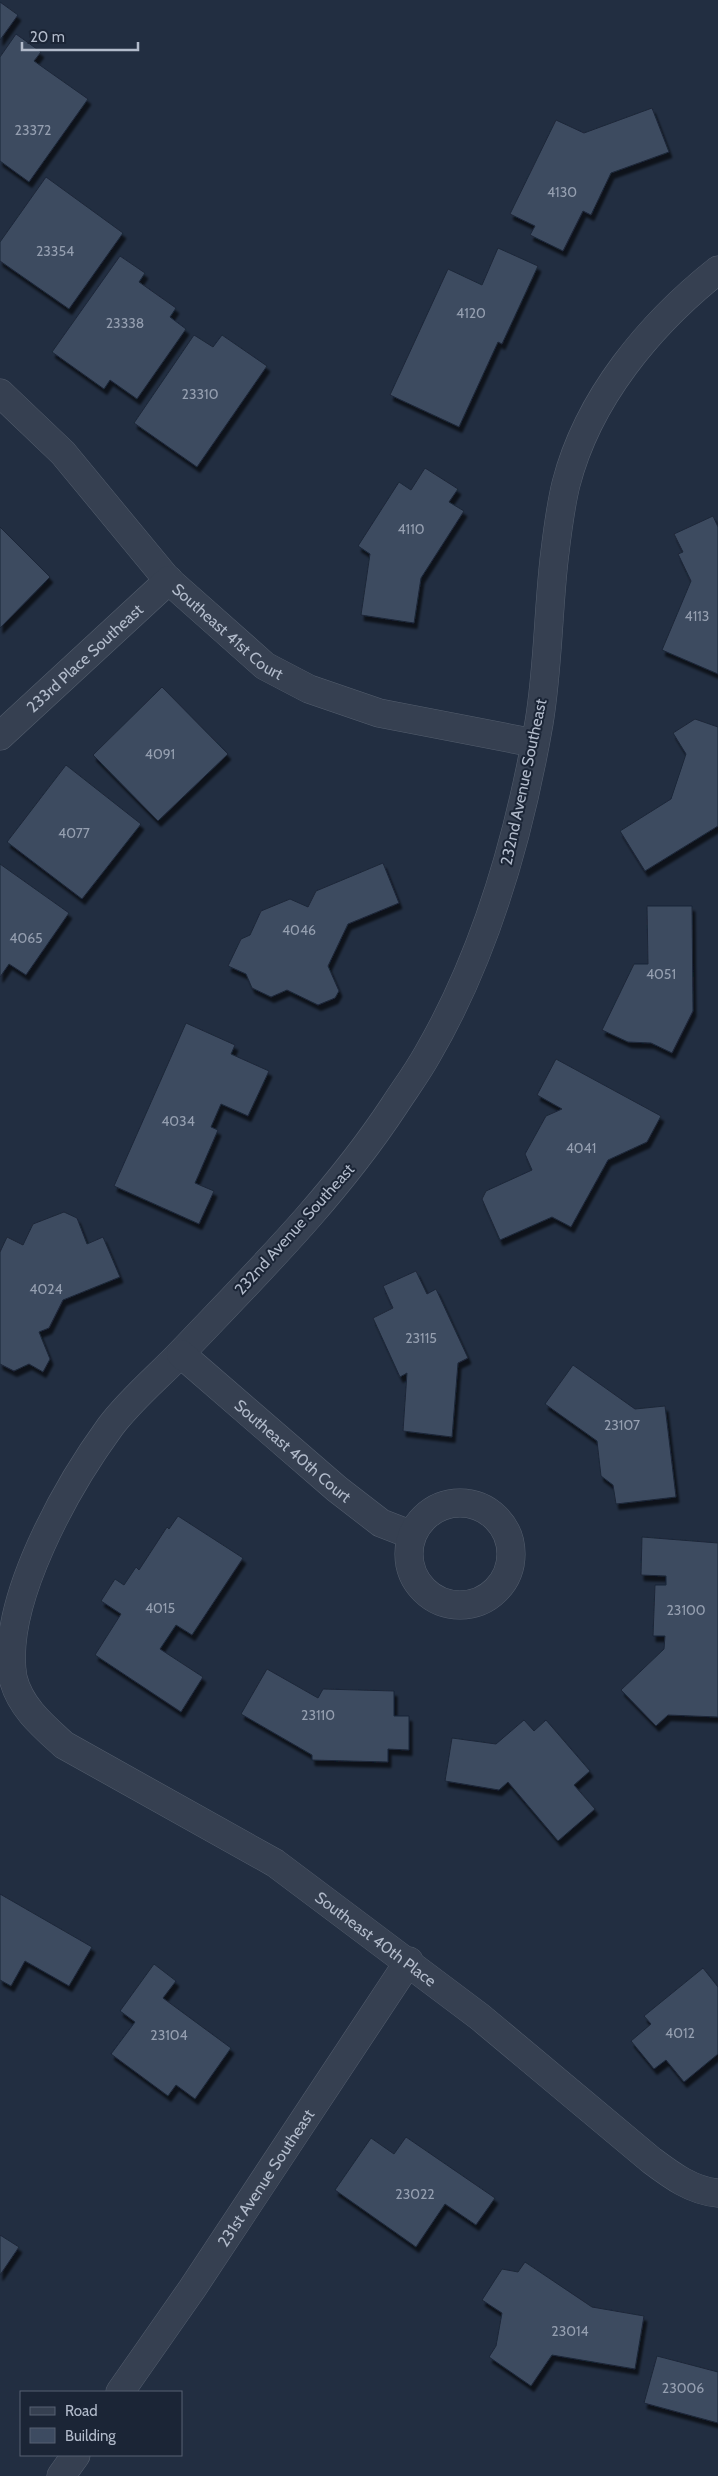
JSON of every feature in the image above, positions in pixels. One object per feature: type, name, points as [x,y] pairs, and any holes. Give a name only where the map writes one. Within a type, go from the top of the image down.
[{"type":"street","name":"232nd Avenue Southeast","points":[[20,1699],[13,1679],[9,1648],[18,1605],[33,1560],[79,1474],[112,1424],[181,1354],[338,1184],[386,1118],[428,1054],[475,958],[512,850],[539,720],[556,547],[566,484],[582,437],[605,392],[641,346],[695,288],[718,270]]},
{"type":"street","name":"Southeast 41st Court","points":[[0,393],[64,453],[169,580],[265,666],[310,689],[378,712],[534,743]]},
{"type":"street","name":"233rd Place Southeast","points":[[0,736],[169,580]]},
{"type":"street","name":"Southeast 40th Court","points":[[181,1354],[337,1489],[381,1523],[412,1535]]},
{"type":"street","name":"Southeast 40th Place","points":[[20,1699],[40,1723],[64,1745],[275,1863],[480,2016],[676,2179],[705,2192],[718,2194]]},
{"type":"street","name":"231st Avenue Southeast","points":[[121,2391],[192,2289],[409,1962]]},
{"type":"street","points":[[61,2476],[75,2456]]},
{"type":"building","points":[[0,2],[18,15],[0,40]]},
{"type":"building","points":[[16,34],[41,52],[34,61],[88,99],[29,182],[0,161],[0,57]]},
{"type":"building","points":[[652,108],[669,152],[611,173],[591,215],[583,211],[563,251],[530,235],[535,226],[510,214],[556,120],[584,133]]},
{"type":"building","points":[[46,177],[123,233],[69,309],[0,261],[0,242]]},
{"type":"building","points":[[498,248],[538,266],[502,344],[498,342],[459,427],[390,395],[448,269],[482,285]]},
{"type":"building","points":[[120,256],[145,273],[139,282],[176,308],[170,317],[186,329],[137,399],[110,380],[104,389],[52,352]]},
{"type":"building","points":[[194,335],[213,347],[222,335],[267,366],[197,467],[134,423]]},
{"type":"building","points":[[425,468],[458,489],[449,502],[464,511],[421,578],[414,623],[361,615],[370,554],[358,546],[399,482],[411,490]]},
{"type":"building","points":[[713,516],[718,527],[718,674],[662,650],[691,581],[678,554],[683,552],[674,534]]},
{"type":"building","points":[[0,527],[50,577],[0,628]]},
{"type":"building","points":[[162,687],[228,754],[158,821],[93,755]]},
{"type":"building","points":[[695,719],[718,727],[718,826],[645,871],[620,831],[671,799],[686,754],[673,733]]},
{"type":"building","points":[[66,765],[141,824],[82,899],[7,842]]},
{"type":"building","points":[[383,863],[399,903],[348,924],[328,966],[339,991],[335,998],[318,1005],[287,990],[271,997],[252,988],[246,974],[228,966],[241,939],[250,935],[261,911],[290,899],[308,907],[316,891]]},
{"type":"building","points":[[0,864],[69,913],[26,975],[9,964],[0,977]]},
{"type":"building","points":[[647,906],[692,906],[693,1011],[672,1053],[651,1043],[628,1042],[602,1030],[634,964],[648,964]]},
{"type":"building","points":[[186,1023],[235,1045],[231,1054],[269,1071],[248,1116],[221,1104],[211,1127],[218,1130],[195,1183],[214,1191],[199,1224],[114,1186]]},
{"type":"building","points":[[556,1059],[661,1116],[647,1142],[608,1160],[571,1227],[552,1217],[500,1240],[482,1199],[486,1191],[532,1170],[525,1154],[546,1116],[562,1109],[537,1095]]},
{"type":"building","points":[[64,1212],[77,1218],[87,1244],[103,1237],[120,1277],[63,1300],[49,1328],[39,1332],[50,1359],[43,1372],[29,1364],[14,1371],[0,1364],[0,1252],[7,1237],[23,1245],[33,1224]]},
{"type":"building","points":[[416,1271],[427,1294],[436,1289],[468,1358],[458,1363],[452,1437],[403,1431],[407,1373],[400,1377],[373,1318],[393,1308],[383,1286]]},
{"type":"building","points":[[573,1365],[635,1409],[665,1406],[676,1497],[616,1504],[613,1485],[601,1476],[597,1441],[545,1404]]},
{"type":"building","points":[[178,1516],[243,1558],[192,1635],[176,1625],[160,1649],[203,1677],[181,1712],[95,1655],[121,1614],[101,1601],[115,1579],[124,1585],[136,1567],[139,1570],[167,1527],[169,1529]]},
{"type":"building","points":[[642,1537],[718,1543],[718,1717],[668,1715],[656,1726],[621,1690],[664,1649],[665,1636],[653,1636],[655,1585],[666,1585],[666,1576],[641,1575]]},
{"type":"building","points":[[267,1669],[318,1698],[323,1689],[394,1691],[394,1716],[409,1716],[409,1750],[388,1749],[388,1762],[312,1760],[312,1755],[241,1714]]},
{"type":"building","points":[[524,1720],[534,1731],[546,1720],[590,1771],[574,1785],[595,1809],[558,1841],[508,1782],[499,1790],[445,1781],[452,1738],[496,1744]]},
{"type":"building","points":[[0,1894],[92,1947],[69,1986],[25,1961],[11,1986],[0,1980]]},
{"type":"building","points":[[154,1964],[176,1981],[163,1998],[231,2048],[195,2099],[176,2085],[168,2096],[111,2054],[135,2022],[120,2011]]},
{"type":"building","points":[[703,1968],[718,1987],[718,2054],[684,2082],[666,2060],[654,2069],[631,2041],[651,2024],[644,2016]]},
{"type":"building","points":[[406,2137],[495,2198],[476,2225],[445,2204],[416,2247],[335,2190],[371,2138],[394,2154]]},
{"type":"building","points":[[0,2235],[19,2247],[0,2275]]},
{"type":"building","points":[[525,2262],[592,2307],[644,2316],[635,2369],[552,2355],[531,2386],[489,2357],[496,2346],[502,2313],[482,2300],[502,2269],[518,2272]]},
{"type":"building","points":[[657,2356],[718,2372],[718,2423],[644,2403]]}]
